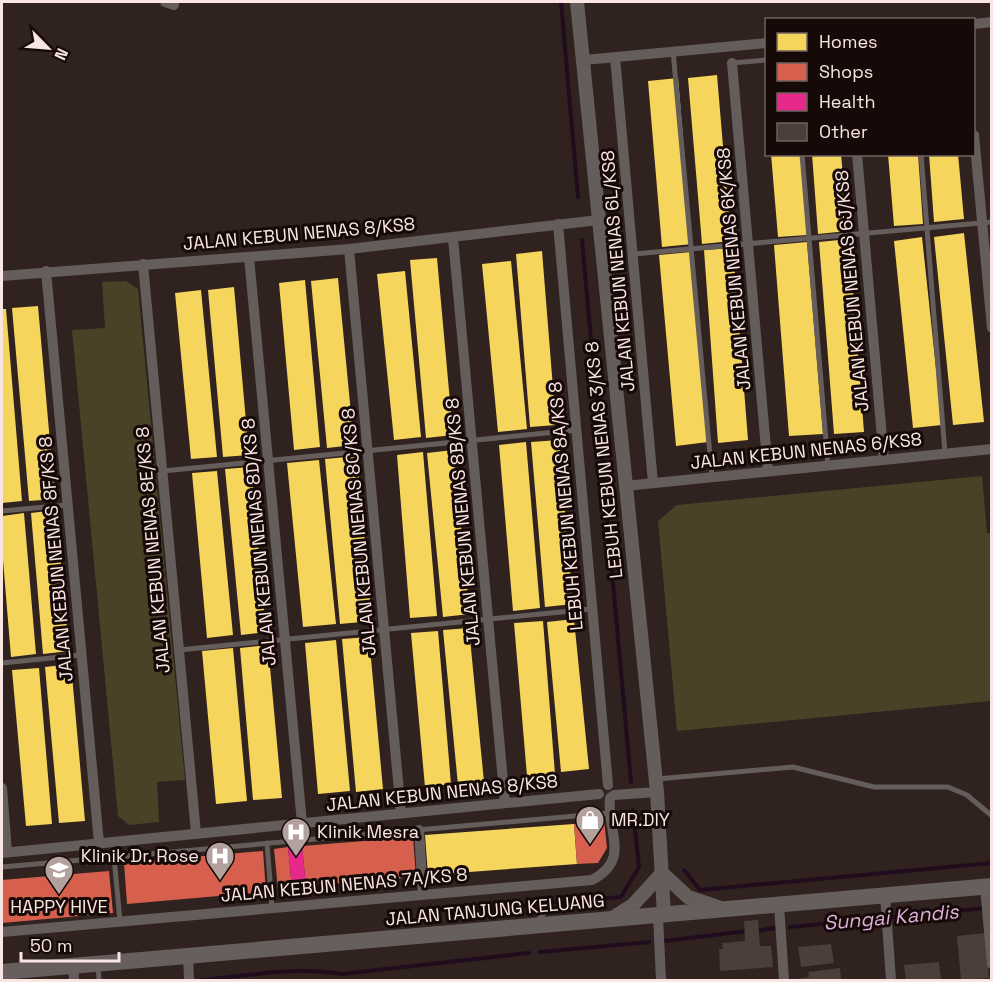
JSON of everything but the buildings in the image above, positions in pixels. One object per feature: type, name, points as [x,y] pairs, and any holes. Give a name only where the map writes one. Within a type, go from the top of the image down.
[{"type":"main road","name":"JALAN TANJUNG KELUANG","points":[[2,972],[73,973],[97,962],[987,888]]},
{"type":"street","name":"LEBUH KEBUN NENAS 3/KS 8","points":[[577,2],[656,785],[662,873],[661,915]]},
{"type":"street","points":[[975,24],[992,22]]},
{"type":"street","points":[[584,60],[765,43]]},
{"type":"street","name":"JALAN KEBUN NENAS 6L/KS8","points":[[615,57],[653,483]]},
{"type":"street","name":"JALAN KEBUN NENAS 6K/KS8","points":[[732,63],[768,471]]},
{"type":"street","points":[[975,142],[987,223],[992,328]]},
{"type":"street","name":"JALAN KEBUN NENAS 6J/KS8","points":[[857,156],[884,460]]},
{"type":"street","name":"JALAN KEBUN NENAS 8/KS8","points":[[2,276],[349,249],[599,220]]},
{"type":"street","name":"LEBUH KEBUN NENAS 8A/KS 8","points":[[558,224],[591,609],[611,790]]},
{"type":"street","name":"JALAN KEBUN NENAS 8B/KS 8","points":[[453,237],[505,803]]},
{"type":"street","name":"JALAN KEBUN NENAS 8C/KS 8","points":[[349,249],[401,813]]},
{"type":"street","name":"JALAN KEBUN NENAS 8D/KS 8","points":[[249,257],[302,823]]},
{"type":"street","name":"JALAN KEBUN NENAS 8E/KS 8","points":[[143,264],[196,833]]},
{"type":"street","name":"JALAN KEBUN NENAS 8F/KS 8","points":[[46,271],[99,843]]},
{"type":"street","name":"JALAN KEBUN NENAS 6/KS8","points":[[625,486],[992,449]]},
{"type":"street","points":[[611,790],[656,785]]},
{"type":"street","points":[[2,788],[4,852]]},
{"type":"street","name":"JALAN KEBUN NENAS 7A/KS 8","points":[[2,932],[592,880],[613,863],[616,852],[610,813],[611,790]]},
{"type":"street","name":"JALAN KEBUN NENAS 8/KS8","points":[[4,852],[599,794]]},
{"type":"street","points":[[419,830],[423,895]]},
{"type":"street","points":[[609,919],[633,905],[662,873],[688,897],[700,903],[728,909]]},
{"type":"street","points":[[987,888],[992,964]]},
{"type":"street","points":[[885,895],[891,981]]},
{"type":"street","points":[[779,905],[784,981]]},
{"type":"street","points":[[661,915],[661,981]]},
{"type":"street","points":[[188,955],[189,981]]},
{"type":"lane","points":[[673,51],[712,477]]},
{"type":"lane","points":[[732,63],[765,60]]},
{"type":"lane","points":[[802,156],[828,465]]},
{"type":"lane","points":[[921,156],[945,453]]},
{"type":"lane","points":[[634,254],[987,223]]},
{"type":"lane","points":[[163,471],[577,430]]},
{"type":"lane","points":[[2,511],[67,505]]},
{"type":"lane","points":[[179,650],[591,609]]},
{"type":"lane","points":[[2,663],[81,655]]},
{"type":"lane","points":[[656,785],[792,767],[874,787],[948,788],[967,795],[992,816]]},
{"type":"lane","points":[[2,867],[610,813]]},
{"type":"lane","points":[[267,843],[272,908]]},
{"type":"lane","points":[[114,857],[120,921]]},
{"type":"lane","points":[[532,927],[552,905]]},
{"type":"lane","points":[[97,962],[99,981]]},
{"type":"shaded area","points":[[126,281],[138,289],[185,780],[157,782],[159,822],[129,825],[118,816],[72,330],[105,328],[102,282]]},
{"type":"shaded area","points":[[982,476],[987,533],[992,533],[991,701],[677,731],[658,521],[677,505]]},
{"type":"waterway","points":[[561,2],[578,197]]},
{"type":"waterway","points":[[582,240],[631,782]]},
{"type":"waterway","points":[[506,907],[621,897],[639,867],[633,810]]},
{"type":"waterway","points":[[684,870],[700,890],[992,863]]},
{"type":"waterway","name":"Sungai Kandis","points":[[790,927],[986,908]]},
{"type":"waterway","name":"Sungai Kandis","points":[[755,931],[775,928]]},
{"type":"waterway","name":"Sungai Kandis","points":[[665,941],[747,931]]},
{"type":"waterway","name":"Sungai Kandis","points":[[540,952],[649,942]]},
{"type":"waterway","name":"Sungai Kandis","points":[[201,980],[289,971],[342,974],[529,953]]},
{"type":"place","name":"MR.DIY","points":[[590,846]]},
{"type":"place","name":"Klinik Mesra","points":[[296,858]]},
{"type":"place","name":"Klinik Dr. Rose","points":[[220,882]]},
{"type":"place","name":"HAPPY HIVE","points":[[59,896]]}]
